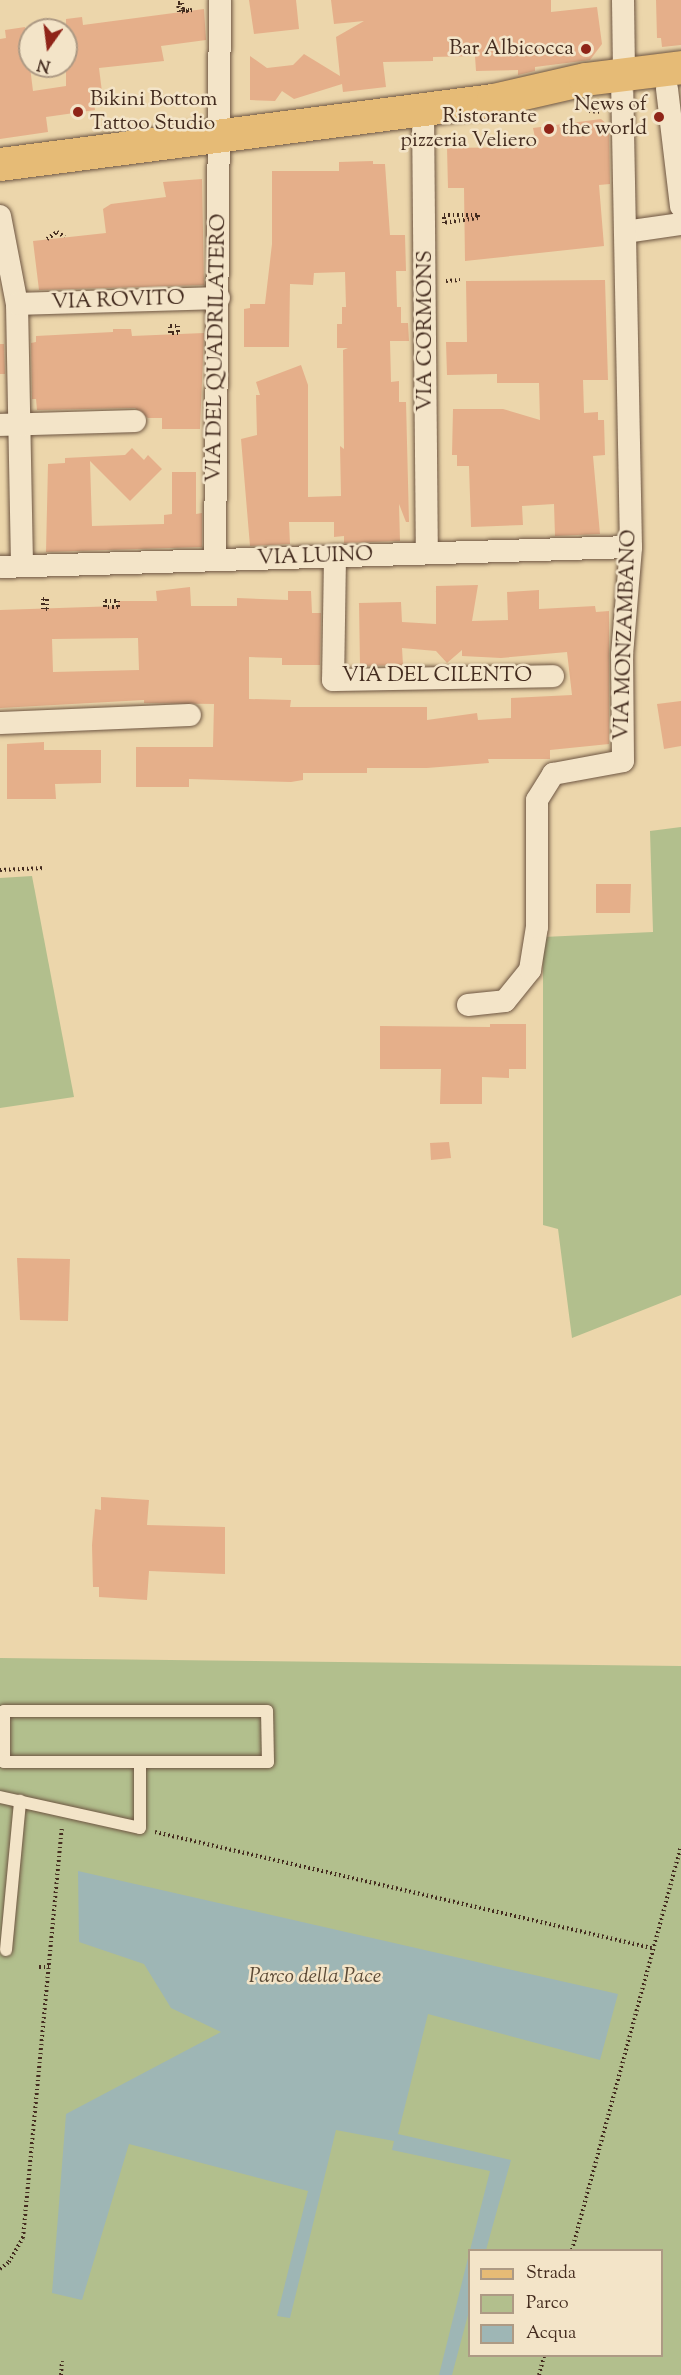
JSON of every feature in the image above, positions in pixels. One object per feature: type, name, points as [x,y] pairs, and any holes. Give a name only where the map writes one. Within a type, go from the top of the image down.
[{"type":"main road","points":[[0,164],[623,83],[676,80]]},
{"type":"street","name":"VIA DEL QUADRILATERO","points":[[215,560],[220,0]]},
{"type":"street","name":"VIA MONZAMBANO","points":[[468,1005],[505,1000],[530,970],[537,927],[537,800],[553,774],[623,761],[622,655],[631,547],[623,0]]},
{"type":"street","points":[[676,80],[681,206]]},
{"type":"street","name":"VIA CORMONS","points":[[423,109],[427,553]]},
{"type":"street","points":[[0,216],[16,304],[9,425],[11,566]]},
{"type":"street","points":[[625,232],[681,224]]},
{"type":"street","name":"VIA ROVITO","points":[[16,304],[219,298]]},
{"type":"street","points":[[9,425],[135,421]]},
{"type":"street","name":"VIA LUINO","points":[[11,566],[631,547]]},
{"type":"street","name":"VIA DEL CILENTO","points":[[335,557],[333,680],[553,676]]},
{"type":"street","points":[[0,723],[190,715]]},
{"type":"lane","points":[[267,1711],[268,1762],[140,1762],[4,1762],[4,1712],[267,1711]]},
{"type":"lane","points":[[0,1797],[140,1828],[140,1762]]},
{"type":"lane","points":[[6,1950],[20,1801]]},
{"type":"path","points":[[444,215],[478,215],[478,218],[444,223],[444,215]]},
{"type":"path","points":[[47,239],[57,231],[65,237]]},
{"type":"path","points":[[438,281],[460,280]]},
{"type":"path","points":[[0,870],[45,868]]},
{"type":"path","points":[[0,2269],[23,2238],[62,1827]]},
{"type":"path","points":[[140,1828],[652,1948]]},
{"type":"path","points":[[572,2249],[681,1846]]},
{"type":"path","points":[[39,1967],[49,1967]]},
{"type":"path","points":[[539,2375],[544,2357]]},
{"type":"path","points":[[61,2375],[62,2361]]},
{"type":"green space","points":[[681,827],[681,1295],[572,1338],[558,1229],[543,1225],[543,937],[653,932],[650,831]]},
{"type":"green space","points":[[32,876],[74,1097],[0,1108],[0,878]]},
{"type":"green space","name":"Parco della Pace","points":[[0,1658],[681,1666],[681,2375],[0,2375]]},
{"type":"water","points":[[78,1871],[618,1994],[600,2060],[428,2014],[398,2134],[511,2160],[486,2249],[470,2249],[490,2171],[392,2150],[394,2141],[336,2130],[290,2318],[277,2316],[308,2191],[129,2144],[82,2300],[52,2293],[66,2114],[221,2032],[171,2008],[144,1964],[79,1942]]},
{"type":"water","points":[[468,2258],[468,2315],[452,2375],[439,2375]]},
{"type":"building","points":[[249,0],[296,0],[299,29],[254,34]]},
{"type":"building","points":[[331,0],[551,0],[551,12],[597,7],[602,44],[590,60],[535,67],[535,71],[518,75],[518,70],[476,71],[475,56],[433,57],[433,61],[383,62],[386,87],[343,92],[342,84],[294,99],[282,91],[275,101],[250,100],[250,56],[267,68],[293,65],[304,54],[340,76],[336,37],[364,21],[334,24]]},
{"type":"building","points":[[656,0],[681,0],[681,45],[662,47],[661,38],[657,38]]},
{"type":"building","points":[[204,9],[206,40],[161,46],[164,61],[99,68],[103,100],[94,101],[95,110],[46,117],[48,132],[0,139],[0,39],[6,38],[5,30],[18,28],[18,78],[31,78],[33,91],[66,86],[66,78],[78,78],[78,18],[74,18],[82,17],[83,25]]},
{"type":"building","points":[[601,119],[609,126],[610,184],[599,185],[604,246],[465,261],[464,188],[448,188],[447,148],[537,147],[533,128]]},
{"type":"building","points":[[373,161],[373,164],[385,164],[390,235],[405,235],[406,271],[396,271],[397,307],[401,307],[401,323],[408,323],[409,341],[390,341],[391,382],[399,381],[399,402],[406,402],[409,522],[406,522],[399,504],[400,541],[344,543],[344,536],[334,537],[334,522],[289,522],[290,544],[250,546],[241,439],[257,435],[256,395],[260,395],[256,382],[301,365],[308,385],[308,497],[341,496],[340,446],[344,449],[343,350],[348,348],[337,348],[337,324],[342,324],[342,307],[346,307],[345,272],[314,273],[313,285],[290,284],[289,347],[244,347],[244,309],[250,308],[250,304],[265,304],[272,244],[272,171],[339,171],[339,162]]},
{"type":"building","points":[[202,179],[204,285],[39,290],[33,241],[106,233],[103,209],[111,204],[166,197],[163,182]]},
{"type":"building","points":[[605,280],[608,380],[583,380],[584,413],[598,412],[598,420],[604,420],[605,455],[593,456],[600,534],[555,536],[554,504],[522,506],[523,525],[471,527],[469,466],[457,466],[457,455],[452,455],[453,409],[503,409],[540,420],[539,383],[497,383],[497,374],[447,375],[446,342],[467,342],[466,281]]},
{"type":"building","points":[[113,329],[131,329],[132,336],[204,333],[200,429],[162,429],[162,418],[148,418],[135,408],[37,410],[36,399],[32,399],[31,343],[36,342],[36,336],[113,332]]},
{"type":"building","points":[[0,344],[4,344],[5,374],[0,374]]},
{"type":"building","points":[[132,448],[144,460],[148,455],[162,469],[130,501],[90,461],[92,526],[164,524],[164,515],[172,514],[172,472],[196,472],[196,514],[202,513],[202,547],[46,552],[48,464],[65,463],[65,458],[125,455]]},
{"type":"building","points":[[478,585],[472,621],[508,620],[507,592],[539,590],[539,609],[595,606],[596,612],[609,611],[609,744],[550,750],[550,759],[488,759],[489,763],[427,768],[367,768],[367,773],[303,773],[303,780],[291,782],[189,779],[189,787],[136,787],[136,747],[213,747],[214,704],[144,703],[144,700],[0,708],[0,610],[118,606],[118,601],[157,601],[156,591],[190,587],[191,606],[237,606],[237,598],[288,600],[288,591],[311,591],[312,613],[321,613],[320,665],[282,665],[282,658],[249,657],[249,699],[291,700],[290,707],[427,707],[427,720],[477,713],[478,720],[511,718],[511,698],[572,695],[567,652],[501,658],[462,656],[462,650],[447,663],[436,651],[402,648],[403,665],[360,666],[359,603],[401,602],[402,622],[436,624],[436,586]],"holes":[[[138,638],[139,670],[53,672],[52,639]]]},
{"type":"building","points":[[681,701],[681,746],[664,749],[657,704]]},
{"type":"building","points":[[44,742],[44,750],[101,750],[101,783],[55,784],[56,799],[7,799],[7,744]]},
{"type":"building","points":[[596,884],[631,884],[630,913],[596,913]]},
{"type":"building","points":[[490,1024],[526,1024],[526,1069],[509,1069],[509,1078],[482,1077],[482,1104],[440,1104],[441,1069],[380,1069],[380,1026],[490,1027]]},
{"type":"building","points":[[449,1142],[451,1158],[431,1160],[430,1143]]},
{"type":"building","points":[[17,1258],[70,1259],[68,1321],[20,1320]]},
{"type":"building","points":[[101,1497],[149,1500],[147,1525],[225,1527],[225,1574],[149,1571],[147,1600],[99,1597],[99,1587],[93,1587],[92,1545],[95,1509],[101,1510]]},
{"type":"place","name":"Bar Albicocca","points":[[586,49]]},
{"type":"place","name":"Bikini Bottom Tattoo Studio","points":[[78,112]]},
{"type":"place","name":"News of the world","points":[[659,117]]},
{"type":"place","name":"Ristorante pizzeria Veliero","points":[[549,129]]}]
